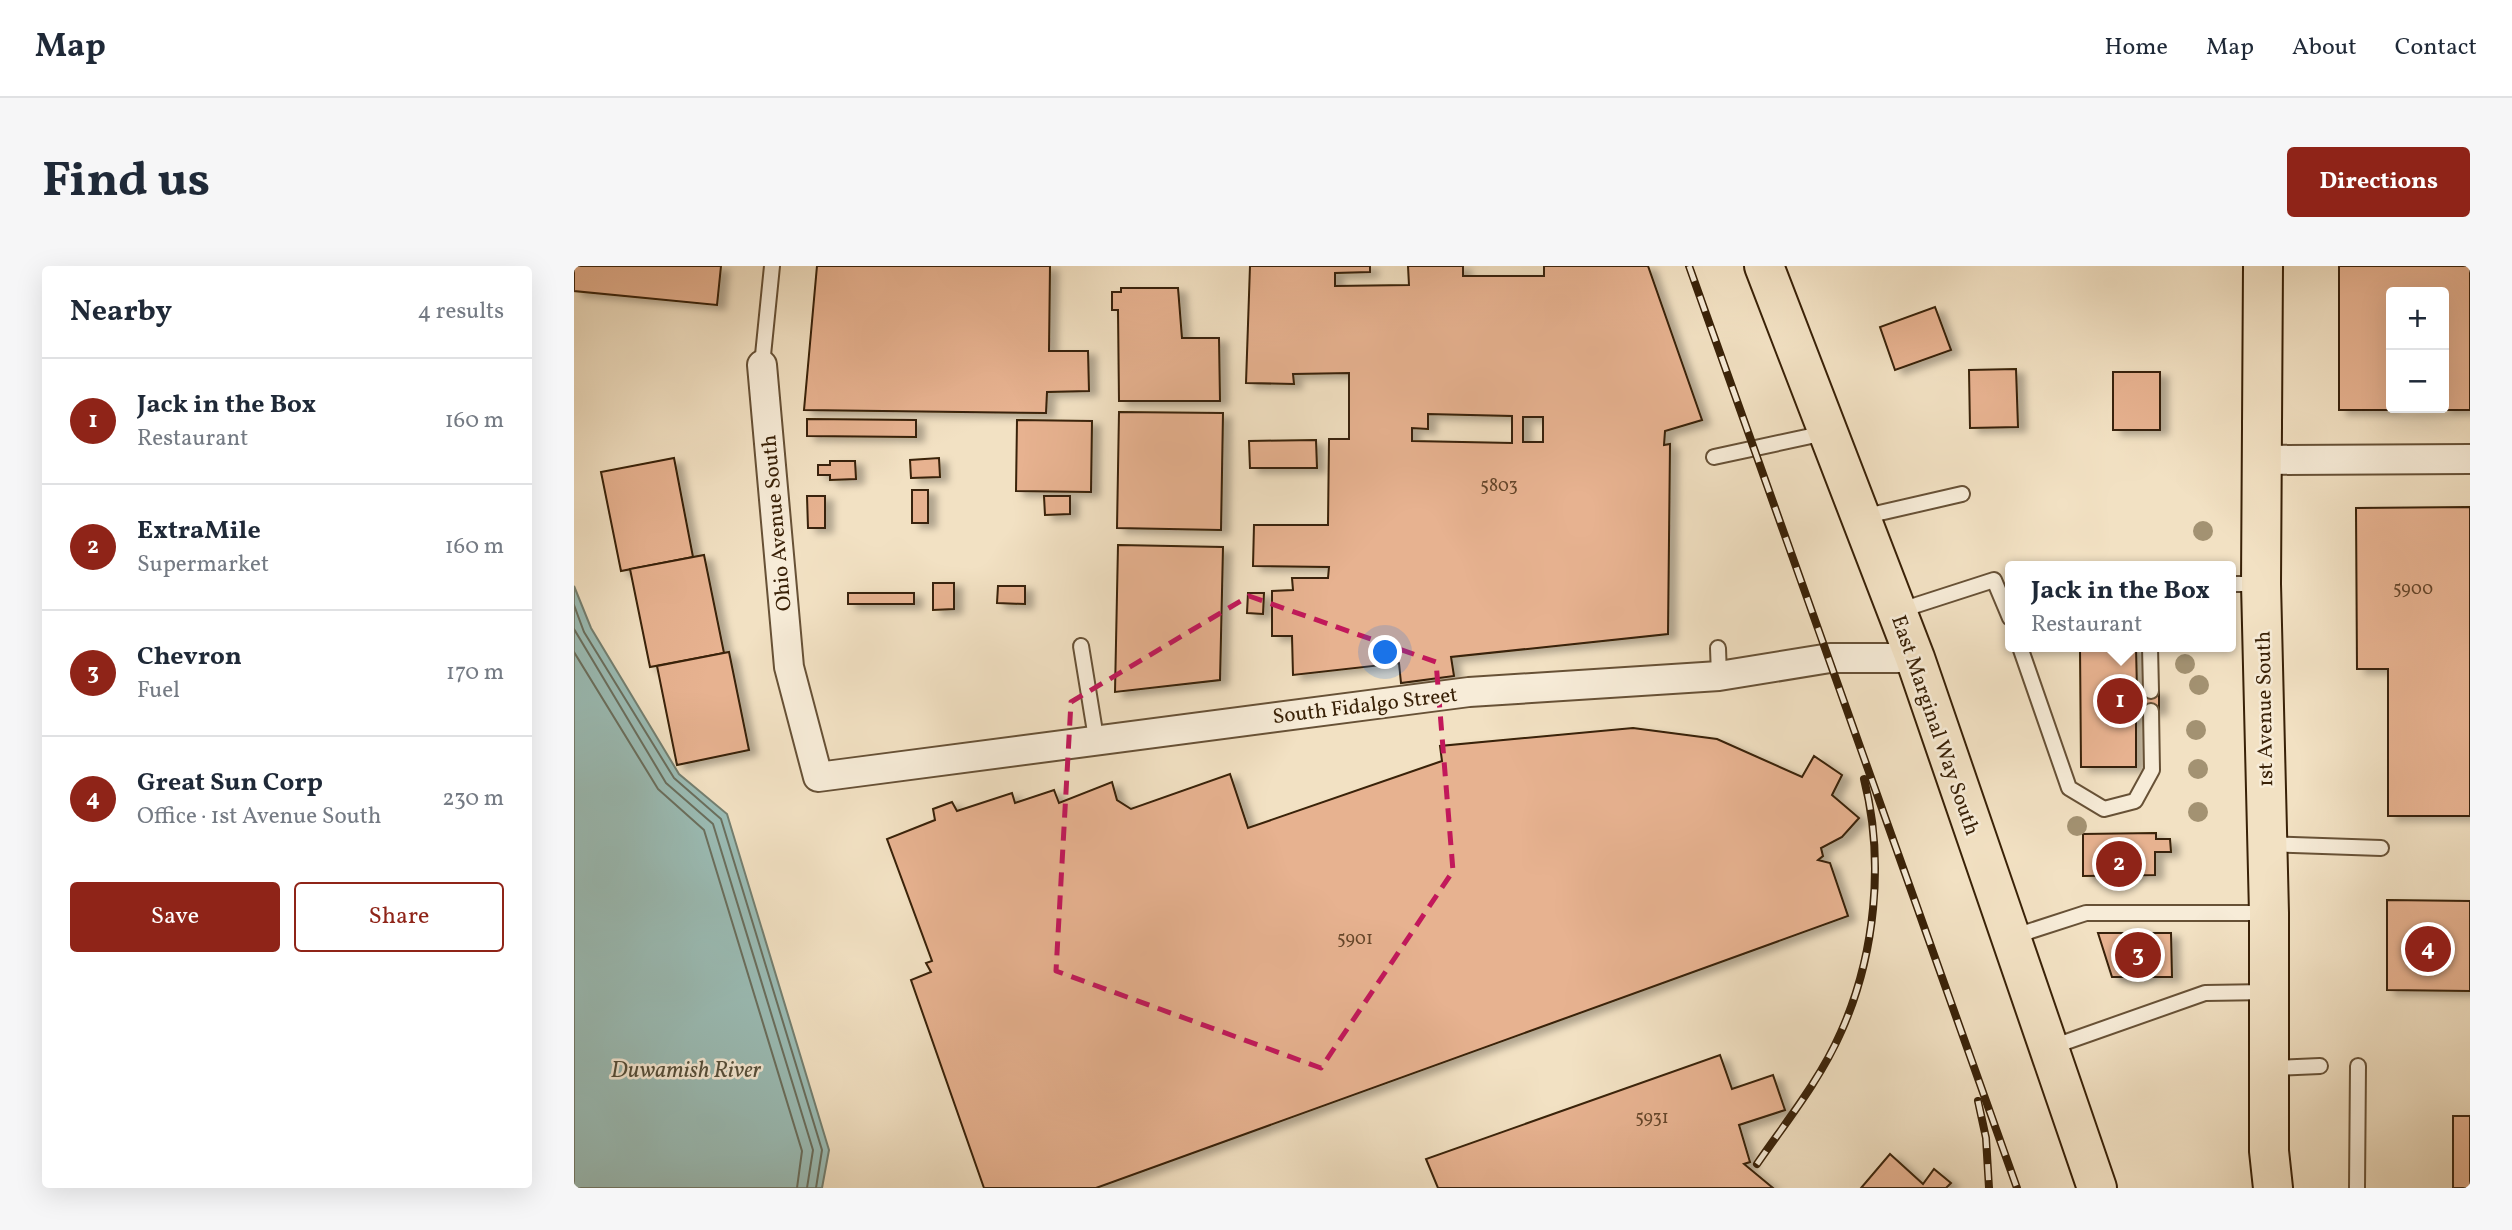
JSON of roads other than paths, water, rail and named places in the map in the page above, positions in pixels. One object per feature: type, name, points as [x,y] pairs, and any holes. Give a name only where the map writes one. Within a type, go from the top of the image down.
[{"type":"main road","name":"East Marginal Way South","points":[[1764,266],[1914,658],[2097,1188]]},
{"type":"main road","name":"1st Avenue South","points":[[2257,1188],[2271,1170],[2269,913],[2246,584],[2261,460],[2263,266]]},
{"type":"street","name":"Ohio Avenue South","points":[[762,365],[789,667],[818,776]]},
{"type":"street","points":[[2261,460],[2470,459]]},
{"type":"street","name":"South Fidalgo Street","points":[[818,776],[1096,738],[1718,662],[1914,658]]},
{"type":"lane","name":"Ohio Avenue South","points":[[762,365],[772,266]]},
{"type":"lane","points":[[1714,457],[1828,432]]},
{"type":"lane","points":[[1861,517],[1962,494]]},
{"type":"lane","points":[[1897,611],[1994,580],[2005,606]]},
{"type":"lane","points":[[1081,646],[1096,738]]},
{"type":"lane","points":[[2022,652],[2069,788],[2104,809],[2135,801],[2152,770],[2151,711]]},
{"type":"lane","points":[[2150,652],[2151,691]]},
{"type":"lane","points":[[2266,844],[2381,848]]},
{"type":"lane","points":[[2011,937],[2086,913],[2269,913]]},
{"type":"lane","points":[[2049,1048],[2205,993],[2269,992]]},
{"type":"lane","points":[[2270,1068],[2320,1066]]},
{"type":"lane","points":[[2357,1188],[2358,1066]]},
{"type":"water","name":"Duwamish River","points":[[574,586],[591,628],[679,774],[727,814],[829,1150],[822,1188],[574,1188]]},
{"type":"railway","points":[[1689,266],[2017,1188]]},
{"type":"railway","points":[[1757,1164],[1833,1050],[1853,1003],[1862,972],[1869,940],[1875,875],[1874,842],[1864,779]]},
{"type":"railway","points":[[1978,1101],[1986,1138],[1989,1188]]},
{"type":"place","name":"Jack in the Box","points":[[2120,701]]},
{"type":"place","name":"ExtraMile","points":[[2119,864]]},
{"type":"place","name":"Great Sun Corp","points":[[2428,949]]},
{"type":"place","name":"Chevron","points":[[2138,955]]}]
